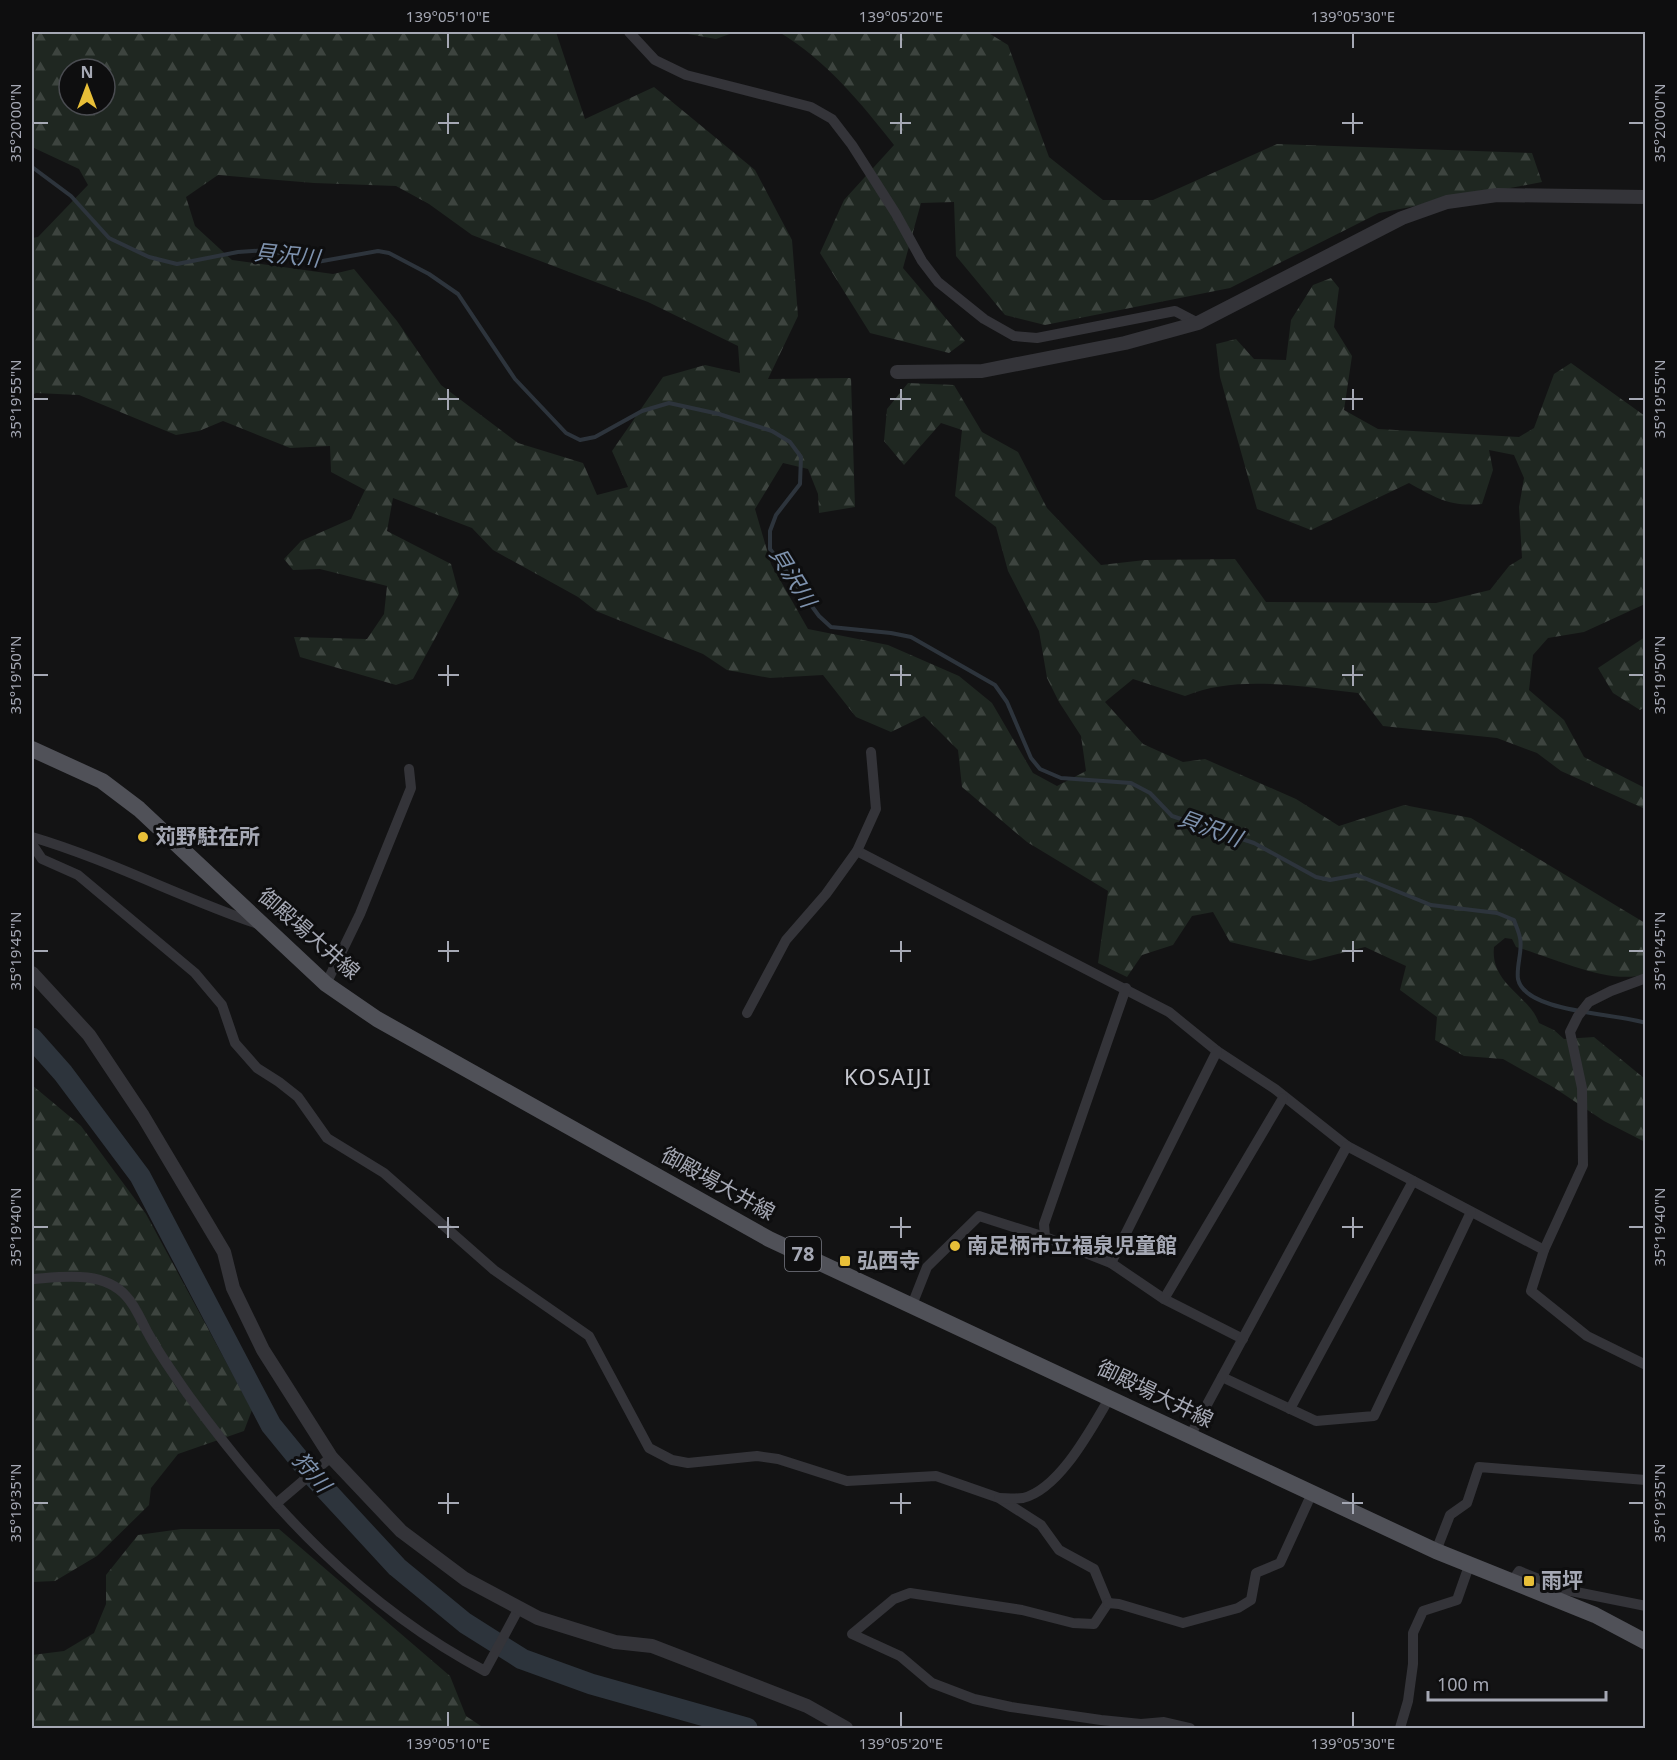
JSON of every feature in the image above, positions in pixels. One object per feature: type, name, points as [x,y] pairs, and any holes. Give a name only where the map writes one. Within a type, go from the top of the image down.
[{"type":"main road","name":"御殿場大井線","points":[[32,749],[102,781],[139,809],[326,984],[377,1019],[769,1239],[1110,1396],[1436,1551],[1595,1615],[1646,1641]]},
{"type":"street","points":[[629,32],[655,60],[686,75],[811,107],[832,119],[852,145],[896,214],[922,261],[938,282],[984,319],[1014,336],[1037,338],[1175,310],[1198,323]]},
{"type":"street","points":[[897,372],[982,371],[1125,343],[1198,323],[1402,218],[1447,202],[1497,195],[1646,197]]},
{"type":"street","points":[[747,1012],[786,940],[826,894],[857,851],[876,809],[871,752]]},
{"type":"street","points":[[326,984],[360,914],[411,788],[409,769]]},
{"type":"street","points":[[32,837],[118,866],[211,908],[264,926]]},
{"type":"street","points":[[32,843],[42,859],[78,875],[195,973],[222,1005],[235,1043],[257,1068],[298,1097],[327,1138],[384,1173],[494,1270],[589,1336],[649,1448],[672,1460],[688,1463],[757,1456],[778,1459],[847,1481],[936,1476],[999,1498],[1041,1525],[1059,1550],[1094,1569],[1108,1603]]},
{"type":"street","points":[[857,851],[1066,961],[1126,988],[1169,1012],[1217,1051],[1347,1146],[1544,1250]]},
{"type":"street","points":[[32,973],[89,1035],[143,1116],[224,1252],[233,1288],[263,1350],[331,1457],[401,1531],[465,1579],[516,1613],[615,1642],[652,1646],[807,1706],[846,1728]]},
{"type":"street","points":[[1646,978],[1589,1002],[1578,1016],[1570,1032],[1582,1088],[1583,1165],[1544,1250],[1531,1291],[1587,1336],[1646,1365]]},
{"type":"street","points":[[1045,1237],[1044,1224],[1126,988]]},
{"type":"street","points":[[1111,1263],[1217,1051]]},
{"type":"street","points":[[1164,1299],[1283,1098]]},
{"type":"street","points":[[1190,1436],[1347,1146]]},
{"type":"street","points":[[1290,1409],[1413,1181]]},
{"type":"street","points":[[1222,1377],[1316,1421],[1374,1416],[1471,1212]]},
{"type":"street","points":[[912,1305],[927,1267],[979,1216],[1045,1237],[1111,1263],[1164,1299],[1243,1339]]},
{"type":"street","points":[[32,1279],[77,1276],[106,1282],[126,1296],[164,1362],[212,1428],[317,1550],[392,1613],[450,1653],[485,1671],[516,1613]]},
{"type":"street","points":[[999,1498],[1023,1497],[1047,1486],[1067,1463],[1110,1396]]},
{"type":"street","points":[[277,1503],[331,1457]]},
{"type":"street","points":[[1436,1551],[1450,1515],[1467,1503],[1479,1467],[1646,1480]]},
{"type":"street","points":[[1108,1603],[1119,1604],[1183,1623],[1238,1608],[1251,1600],[1256,1573],[1280,1563],[1313,1491]]},
{"type":"street","points":[[1400,1728],[1410,1692],[1413,1633],[1423,1611],[1457,1600],[1470,1563]]},
{"type":"street","points":[[1512,1581],[1519,1571],[1566,1590],[1646,1606]]},
{"type":"street","points":[[1108,1603],[1094,1623],[1072,1623],[1022,1610],[910,1593],[894,1599],[852,1634],[900,1656],[932,1683],[974,1699],[1011,1707],[1101,1720],[1141,1725],[1164,1722],[1190,1728]]},
{"type":"green space","points":[[32,32],[556,32],[585,119],[654,87],[755,170],[792,240],[798,316],[768,379],[851,378],[855,507],[819,513],[818,494],[808,469],[783,463],[755,509],[771,564],[808,629],[888,645],[959,676],[992,703],[1033,773],[1057,786],[1086,771],[1081,736],[1047,678],[1039,631],[1008,571],[996,527],[955,496],[962,430],[941,423],[904,465],[884,441],[887,409],[908,383],[954,385],[982,432],[1018,452],[1047,508],[1101,565],[1145,560],[1235,559],[1266,602],[1436,603],[1490,590],[1509,566],[1522,558],[1519,507],[1524,478],[1514,455],[1489,450],[1493,470],[1482,504],[1452,503],[1409,483],[1311,530],[1257,509],[1220,377],[1216,344],[1236,339],[1254,359],[1286,360],[1291,320],[1313,285],[1331,278],[1339,288],[1334,327],[1352,356],[1344,410],[1378,429],[1519,437],[1534,428],[1554,374],[1571,363],[1645,416],[1645,604],[1584,632],[1548,638],[1533,655],[1529,690],[1564,720],[1584,757],[1645,788],[1645,809],[1561,771],[1537,753],[1497,738],[1383,726],[1358,693],[1248,684],[1205,689],[1185,696],[1133,679],[1105,702],[1143,744],[1183,762],[1205,759],[1296,799],[1339,826],[1404,805],[1471,818],[1645,923],[1645,974],[1631,977],[1616,976],[1581,969],[1516,947],[1512,939],[1505,938],[1494,947],[1494,960],[1504,980],[1534,1013],[1539,1023],[1554,1030],[1564,1039],[1594,1037],[1645,1079],[1645,1142],[1604,1121],[1553,1087],[1503,1059],[1464,1056],[1435,1040],[1437,1017],[1400,990],[1406,966],[1365,947],[1310,961],[1230,942],[1213,912],[1192,916],[1173,945],[1142,955],[1127,977],[1098,963],[1108,891],[1027,842],[962,787],[958,750],[924,716],[891,732],[856,717],[823,675],[770,678],[727,670],[703,654],[596,611],[578,597],[493,550],[472,528],[393,498],[387,531],[451,564],[459,594],[413,679],[396,685],[300,657],[294,637],[367,639],[384,614],[387,586],[320,569],[293,570],[284,559],[301,541],[351,519],[365,490],[331,472],[330,446],[290,448],[223,421],[199,431],[176,435],[79,395],[36,393],[32,395],[32,238],[38,237],[88,185],[79,169],[32,147]],"holes":[[[218,175],[314,183],[396,186],[429,204],[472,235],[648,302],[738,346],[740,373],[705,365],[663,377],[612,451],[628,487],[597,495],[583,463],[518,443],[441,385],[397,321],[354,269],[333,274],[232,260],[195,226],[186,197]]]},
{"type":"green space","points":[[677,32],[735,32],[716,39]]},
{"type":"green space","points":[[779,32],[987,32],[1008,45],[1049,157],[1103,200],[1153,200],[1277,144],[1532,153],[1542,182],[1379,213],[1230,288],[1045,325],[1005,315],[956,256],[954,202],[921,203],[903,268],[965,341],[949,353],[870,333],[820,253],[844,200],[894,145],[842,83],[796,43]]},
{"type":"green space","points":[[1645,637],[1645,707],[1640,710],[1613,693],[1598,668]]},
{"type":"green space","points":[[32,1085],[81,1126],[146,1214],[252,1410],[244,1431],[178,1454],[151,1488],[149,1505],[97,1556],[55,1581],[32,1582]]},
{"type":"green space","points":[[181,1529],[279,1529],[450,1676],[466,1716],[484,1728],[32,1728],[32,1655],[64,1651],[94,1633],[106,1604],[106,1575],[138,1535]]},
{"type":"waterway","name":"貝沢川","points":[[32,167],[71,196],[109,238],[149,257],[177,264],[238,252],[267,250],[317,262],[378,251],[389,253],[429,274],[458,294],[515,379],[566,433],[580,440],[595,437],[642,411],[669,403],[719,414],[772,431],[790,442],[801,457],[800,484],[776,515],[770,531],[770,549],[819,616],[831,627],[911,637],[995,685],[1007,702],[1031,758],[1040,769],[1061,778],[1131,783],[1150,793],[1172,816],[1254,843],[1316,877],[1330,880],[1357,875],[1431,905],[1497,913],[1514,920],[1521,943],[1518,979],[1524,990],[1537,999],[1554,1005],[1646,1023]]},
{"type":"waterway","name":"狩川","points":[[32,1038],[63,1073],[140,1176],[271,1425],[311,1474],[397,1567],[465,1623],[522,1659],[591,1684],[747,1728]]},
{"type":"place","name":"苅野駐在所","points":[[143,837]]},
{"type":"place","name":"南足柄市立福泉児童館","points":[[955,1246]]},
{"type":"place","name":"弘西寺","points":[[845,1261]]},
{"type":"place","name":"雨坪","points":[[1529,1581]]},
{"type":"district","name":"KOSAIJI","points":[[888,1077]]}]
